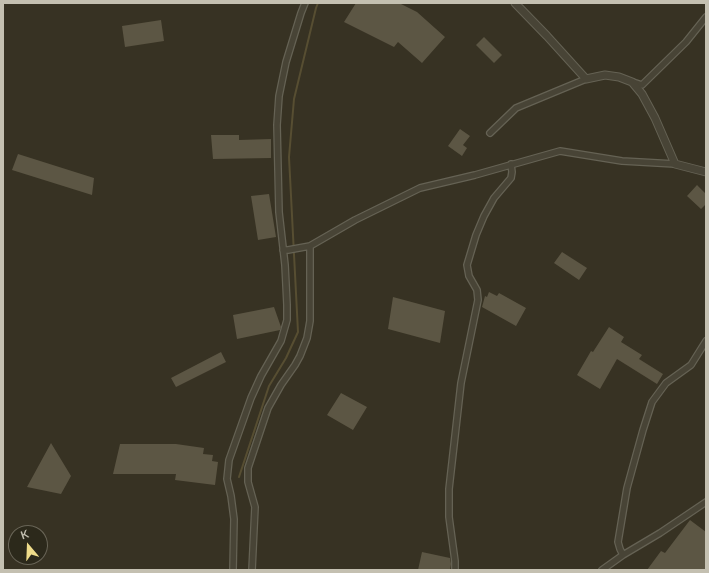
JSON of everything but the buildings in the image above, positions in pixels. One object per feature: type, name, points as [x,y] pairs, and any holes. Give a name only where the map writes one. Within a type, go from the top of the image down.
[{"type":"street","points":[[233,570],[234,519],[227,479],[227,466],[251,398],[284,334],[287,313],[286,250],[279,212],[277,139],[278,110],[281,84],[286,62],[305,3]]},
{"type":"street","points":[[515,3],[586,79]]},
{"type":"street","points":[[490,133],[516,108],[586,79],[605,75],[619,77],[642,85],[686,42],[706,17]]},
{"type":"street","points":[[632,82],[642,94],[655,118],[675,164]]},
{"type":"street","points":[[286,250],[310,246],[355,220],[420,188],[475,175],[560,150],[622,161],[675,164],[706,172]]},
{"type":"street","points":[[455,570],[449,517],[449,489],[461,383],[478,300],[474,284],[469,276],[468,265],[476,235],[484,216],[494,198],[511,178],[511,164]]},
{"type":"street","points":[[252,570],[255,507],[248,482],[248,468],[268,408],[298,360],[307,338],[310,321],[310,246]]},
{"type":"street","points":[[623,555],[618,542],[627,488],[652,402],[666,382],[691,365],[706,340]]},
{"type":"street","points":[[602,570],[706,502]]},
{"type":"waterway","points":[[239,477],[269,386],[286,358],[298,332],[289,157],[294,99],[318,3]]}]
